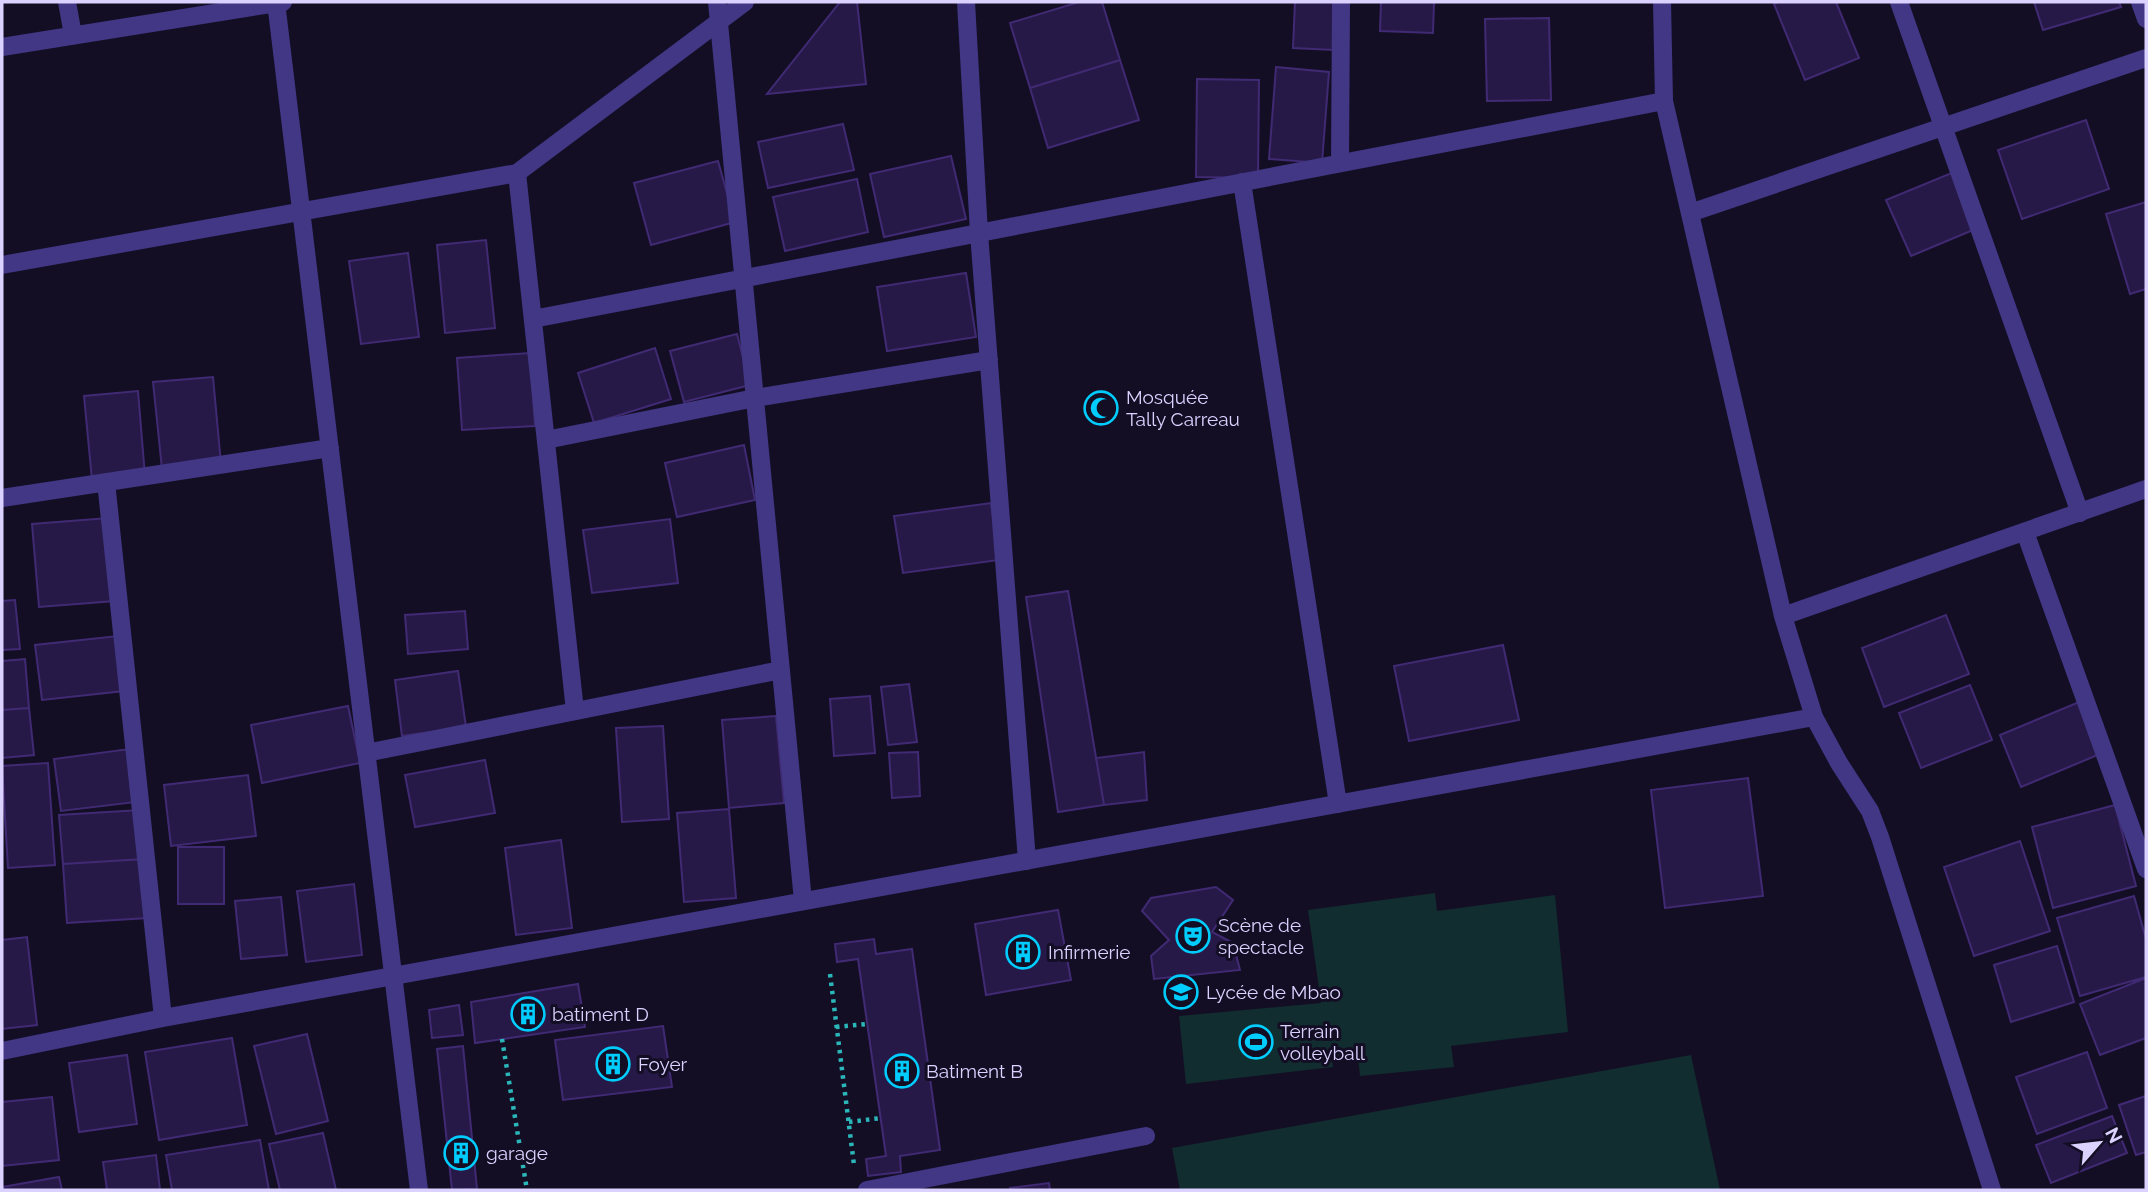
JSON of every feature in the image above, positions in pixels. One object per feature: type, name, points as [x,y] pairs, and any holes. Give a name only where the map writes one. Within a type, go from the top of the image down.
[{"type":"street","points":[[67,2],[73,35]]},
{"type":"street","points":[[2,47],[278,2],[419,1190]]},
{"type":"street","points":[[717,2],[803,901]]},
{"type":"street","points":[[2,265],[517,173],[745,2]]},
{"type":"street","points":[[966,2],[979,233],[1027,860]]},
{"type":"street","points":[[1340,2],[1340,163]]},
{"type":"street","points":[[1662,2],[1664,101],[1783,616],[1814,717],[1870,811],[1880,837],[1992,1190]]},
{"type":"street","points":[[1899,2],[2080,513]]},
{"type":"street","points":[[2140,2],[2146,19]]},
{"type":"street","points":[[1690,213],[2146,58]]},
{"type":"street","points":[[533,319],[1664,101]]},
{"type":"street","points":[[517,173],[576,711]]},
{"type":"street","points":[[1242,182],[1338,804]]},
{"type":"street","points":[[546,440],[755,398],[989,360]]},
{"type":"street","points":[[2,498],[330,448]]},
{"type":"street","points":[[106,482],[163,1018]]},
{"type":"street","points":[[1783,616],[2146,489]]},
{"type":"street","points":[[2025,532],[2146,869]]},
{"type":"street","points":[[366,753],[781,670]]},
{"type":"street","points":[[2,1051],[163,1018],[1814,717]]},
{"type":"street","points":[[861,1183],[1146,1136]]},
{"type":"path","points":[[830,974],[849,1122],[861,1183]]},
{"type":"path","points":[[836,1027],[867,1024]]},
{"type":"path","points":[[502,1039],[527,1190]]},
{"type":"path","points":[[849,1122],[881,1118]]},
{"type":"green space","points":[[1435,893],[1437,911],[1555,895],[1568,1032],[1451,1046],[1454,1067],[1360,1076],[1358,1057],[1332,1057],[1333,1067],[1186,1084],[1179,1016],[1321,1003],[1308,910]]},
{"type":"green space","points":[[1691,1055],[1720,1190],[1180,1190],[1172,1148]]},
{"type":"building","points":[[840,2],[857,2],[866,84],[767,94]]},
{"type":"building","points":[[1079,2],[1102,2],[1120,60],[1030,88],[1010,23]]},
{"type":"building","points":[[1295,2],[1337,2],[1334,50],[1293,48]]},
{"type":"building","points":[[1381,2],[1434,2],[1433,33],[1380,31]]},
{"type":"building","points":[[1836,2],[1859,58],[1805,80],[1774,4]]},
{"type":"building","points":[[2034,2],[2119,2],[2121,7],[2043,30]]},
{"type":"building","points":[[1549,18],[1551,100],[1487,101],[1485,19]]},
{"type":"building","points":[[1120,60],[1139,120],[1048,148],[1030,88]]},
{"type":"building","points":[[1276,67],[1329,72],[1322,163],[1269,159]]},
{"type":"building","points":[[1197,79],[1259,80],[1258,178],[1196,177]]},
{"type":"building","points":[[2086,120],[2109,189],[2022,219],[1998,150]]},
{"type":"building","points":[[843,124],[854,170],[768,188],[758,142]]},
{"type":"building","points":[[951,156],[966,219],[884,237],[870,174]]},
{"type":"building","points":[[718,161],[735,222],[651,245],[634,183]]},
{"type":"building","points":[[1954,172],[1978,228],[1911,256],[1886,200]]},
{"type":"building","points":[[857,179],[868,232],[785,251],[773,197]]},
{"type":"building","points":[[2146,202],[2146,289],[2130,294],[2106,214]]},
{"type":"building","points":[[486,240],[495,328],[445,333],[437,245]]},
{"type":"building","points":[[408,253],[419,337],[361,344],[349,261]]},
{"type":"building","points":[[966,273],[976,337],[887,351],[877,287]]},
{"type":"building","points":[[737,334],[750,385],[684,402],[670,351]]},
{"type":"building","points":[[655,348],[671,399],[594,423],[578,373]]},
{"type":"building","points":[[530,353],[535,426],[462,430],[457,358]]},
{"type":"building","points":[[213,377],[221,464],[162,469],[153,382]]},
{"type":"building","points":[[138,391],[145,476],[92,480],[84,396]]},
{"type":"building","points":[[744,445],[755,500],[677,517],[665,463]]},
{"type":"building","points":[[991,503],[999,560],[903,573],[894,516]]},
{"type":"building","points":[[108,518],[115,601],[39,607],[32,524]]},
{"type":"building","points":[[670,519],[678,583],[592,593],[583,530]]},
{"type":"building","points":[[1068,591],[1104,805],[1058,812],[1026,597]]},
{"type":"building","points":[[15,600],[20,649],[2,650],[2,601]]},
{"type":"building","points":[[465,611],[468,649],[408,654],[405,615]]},
{"type":"building","points":[[1946,615],[1969,674],[1884,707],[1862,648]]},
{"type":"building","points":[[118,636],[124,691],[42,700],[35,645]]},
{"type":"building","points":[[1503,645],[1519,720],[1409,741],[1394,666]]},
{"type":"building","points":[[25,659],[29,708],[2,710],[2,661]]},
{"type":"building","points":[[458,671],[466,727],[402,736],[395,680]]},
{"type":"building","points":[[909,684],[917,742],[888,745],[881,687]]},
{"type":"building","points":[[1970,685],[1992,740],[1921,768],[1899,713]]},
{"type":"building","points":[[870,696],[875,753],[834,756],[830,699]]},
{"type":"building","points":[[2079,702],[2100,754],[2021,787],[2000,735]]},
{"type":"building","points":[[348,706],[360,763],[262,783],[251,725]]},
{"type":"building","points":[[29,708],[34,755],[2,758],[2,710]]},
{"type":"building","points":[[776,716],[784,803],[729,808],[722,720]]},
{"type":"building","points":[[663,726],[669,819],[622,822],[616,728]]},
{"type":"building","points":[[129,749],[136,802],[61,811],[54,759]]},
{"type":"building","points":[[918,752],[920,796],[892,798],[889,753]]},
{"type":"building","points":[[1144,752],[1147,800],[1104,805],[1096,758]]},
{"type":"building","points":[[485,760],[495,813],[415,827],[405,775]]},
{"type":"building","points":[[48,763],[55,865],[8,868],[2,766]]},
{"type":"building","points":[[248,775],[256,836],[171,846],[164,785]]},
{"type":"building","points":[[1748,778],[1763,896],[1665,908],[1651,790]]},
{"type":"building","points":[[2115,805],[2136,886],[2053,908],[2032,827]]},
{"type":"building","points":[[729,809],[736,898],[684,902],[677,813]]},
{"type":"building","points":[[140,810],[144,859],[63,864],[59,815]]},
{"type":"building","points":[[561,840],[572,928],[516,935],[505,848]]},
{"type":"building","points":[[2020,841],[2050,931],[1974,956],[1944,867]]},
{"type":"building","points":[[178,847],[224,847],[224,904],[178,904]]},
{"type":"building","points":[[144,859],[148,918],[67,923],[63,864]]},
{"type":"building","points":[[354,884],[362,955],[306,962],[297,891]]},
{"type":"building","name":"Scène de spectacle","points":[[1216,887],[1233,900],[1212,932],[1233,943],[1240,970],[1154,979],[1151,956],[1169,940],[1142,911],[1151,898]]},
{"type":"building","points":[[2134,896],[2146,939],[2146,977],[2080,996],[2057,918]]},
{"type":"building","points":[[281,897],[287,955],[241,959],[235,901]]},
{"type":"building","name":"Infirmerie","points":[[1058,910],[1071,980],[986,995],[975,924]]},
{"type":"building","points":[[27,937],[37,1025],[2,1029],[2,940]]},
{"type":"building","name":"Batiment B","points":[[874,939],[876,954],[912,949],[940,1150],[900,1156],[901,1172],[868,1176],[866,1159],[886,1156],[858,959],[837,962],[835,944]]},
{"type":"building","points":[[2057,946],[2074,1002],[2011,1022],[1994,965]]},
{"type":"building","points":[[2146,978],[2146,1038],[2100,1055],[2080,1004]]},
{"type":"building","name":"batiment D","points":[[578,984],[585,1027],[475,1043],[471,1002]]},
{"type":"building","points":[[459,1005],[463,1035],[432,1038],[429,1010]]},
{"type":"building","name":"Foyer","points":[[663,1026],[672,1087],[563,1100],[555,1040]]},
{"type":"building","points":[[307,1034],[328,1121],[276,1134],[254,1046]]},
{"type":"building","points":[[232,1038],[247,1125],[159,1140],[145,1052]]},
{"type":"building","name":"garage","points":[[463,1046],[477,1189],[452,1190],[437,1049]]},
{"type":"building","points":[[2087,1052],[2107,1108],[2037,1134],[2016,1077]]},
{"type":"building","points":[[127,1055],[137,1124],[79,1132],[69,1063]]},
{"type":"building","points":[[2146,1096],[2146,1152],[2136,1155],[2119,1105]]},
{"type":"building","points":[[52,1097],[59,1160],[2,1166],[2,1102]]},
{"type":"building","points":[[2112,1116],[2127,1153],[2051,1183],[2036,1145]]},
{"type":"building","points":[[323,1133],[336,1190],[280,1190],[269,1144]]},
{"type":"building","points":[[260,1140],[269,1190],[172,1190],[166,1155]]},
{"type":"building","points":[[156,1155],[160,1190],[107,1190],[103,1162]]},
{"type":"building","points":[[59,1177],[62,1190],[2,1190],[2,1187]]},
{"type":"building","points":[[1049,1183],[1050,1190],[1010,1190],[1010,1188]]},
{"type":"place","name":"Mosquée Tally Carreau","points":[[1101,408]]},
{"type":"place","name":"Scène de spectacle","points":[[1193,936]]},
{"type":"place","name":"Infirmerie","points":[[1023,952]]},
{"type":"place","name":"Lycée de Mbao","points":[[1181,992]]},
{"type":"place","name":"batiment D","points":[[528,1014]]},
{"type":"place","name":"Terrain volleyball","points":[[1256,1042]]},
{"type":"place","name":"Foyer","points":[[613,1064]]},
{"type":"place","name":"Batiment B","points":[[902,1071]]},
{"type":"place","name":"garage","points":[[461,1153]]}]
